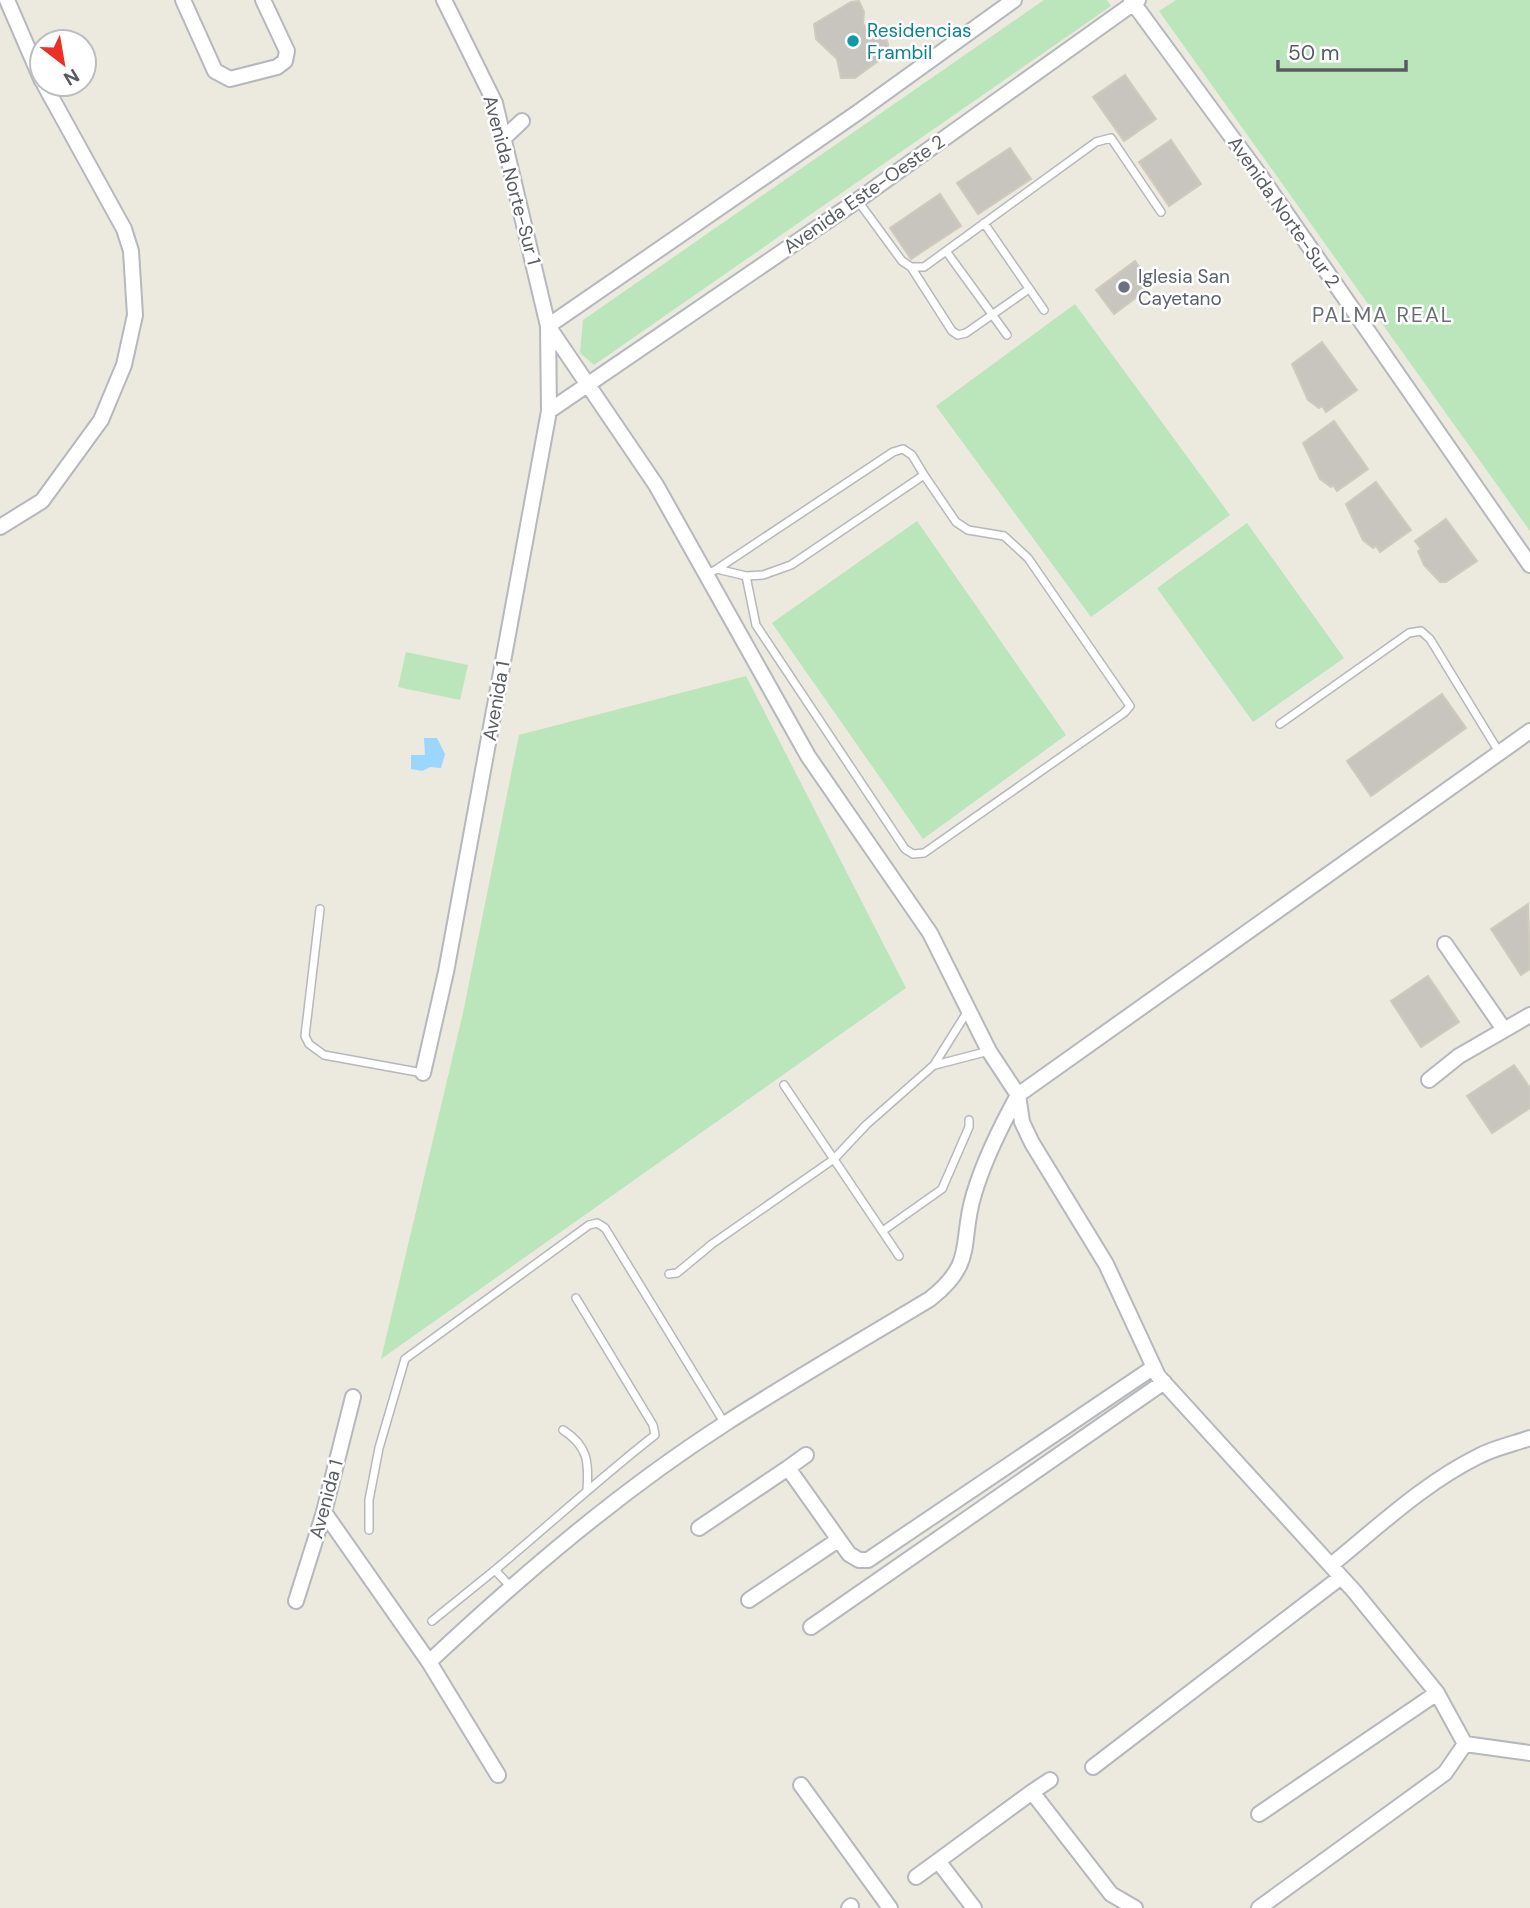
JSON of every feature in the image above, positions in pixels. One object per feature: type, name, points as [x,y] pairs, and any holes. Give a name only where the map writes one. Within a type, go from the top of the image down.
[{"type":"street","points":[[7,0],[28,48]]},
{"type":"street","points":[[183,0],[215,71],[230,79],[277,67],[285,61],[287,51],[263,0]]},
{"type":"street","name":"Avenida Norte-Sur 1","points":[[444,0],[495,103],[548,326]]},
{"type":"street","points":[[1014,0],[857,113],[548,326],[656,485],[711,572],[821,776],[915,908],[989,1051],[1018,1095],[1022,1122],[1032,1143],[1106,1264],[1154,1367],[1164,1382],[1331,1565],[1437,1693],[1465,1744]]},
{"type":"street","name":"Avenida Este-Oeste 2","points":[[549,411],[858,200],[1134,1]]},
{"type":"street","name":"Avenida Norte-Sur 2","points":[[1134,1],[1261,177],[1530,565]]},
{"type":"street","points":[[0,527],[42,501],[102,420],[124,365],[135,315],[131,251],[124,229],[52,98]]},
{"type":"street","points":[[503,138],[522,121]]},
{"type":"street","name":"Avenida 1","points":[[423,1073],[449,958],[549,411],[548,326]]},
{"type":"street","points":[[429,1662],[510,1586],[629,1493],[725,1424],[930,1299],[950,1283],[961,1266],[980,1176],[1018,1095],[1530,731]]},
{"type":"street","points":[[1445,944],[1503,1028]]},
{"type":"street","points":[[1429,1080],[1459,1056],[1503,1028],[1530,1015]]},
{"type":"street","points":[[788,1468],[849,1554],[859,1560],[868,1560],[1154,1367]]},
{"type":"street","points":[[811,1627],[1164,1382]]},
{"type":"street","name":"Avenida 1","points":[[296,1601],[324,1512],[353,1397]]},
{"type":"street","points":[[1331,1565],[1456,1469],[1482,1454],[1530,1438]]},
{"type":"street","points":[[699,1528],[806,1455]]},
{"type":"street","points":[[324,1512],[429,1662],[498,1775]]},
{"type":"street","points":[[749,1600],[838,1539]]},
{"type":"street","points":[[1093,1767],[1341,1577]]},
{"type":"street","points":[[1259,1814],[1437,1693]]},
{"type":"street","points":[[1465,1744],[1530,1753]]},
{"type":"street","points":[[1259,1908],[1445,1773],[1465,1744]]},
{"type":"street","points":[[916,1877],[1050,1780]]},
{"type":"street","points":[[801,1785],[890,1908]]},
{"type":"street","points":[[1032,1792],[1111,1894],[1125,1906]]},
{"type":"street","points":[[938,1861],[974,1908]]},
{"type":"lane","points":[[911,267],[924,267],[1104,138],[1111,138],[1119,148],[1161,212]]},
{"type":"lane","points":[[858,200],[902,261],[911,267],[952,331],[958,335],[966,333],[1029,289]]},
{"type":"lane","points":[[984,223],[1044,310]]},
{"type":"lane","points":[[946,251],[1007,335]]},
{"type":"lane","points":[[711,572],[893,452],[903,449],[912,455],[957,522],[968,530],[1004,536],[1028,558],[1130,706],[1124,713],[924,853],[913,854],[905,849],[756,625],[746,576]]},
{"type":"lane","points":[[711,572],[764,575],[791,565],[923,475]]},
{"type":"lane","points":[[1280,724],[1409,633],[1421,631],[1430,639],[1499,752]]},
{"type":"lane","points":[[320,909],[305,1036],[309,1044],[324,1055],[423,1073]]},
{"type":"lane","points":[[669,1275],[677,1273],[712,1244],[834,1158],[934,1065],[969,1009]]},
{"type":"lane","points":[[934,1065],[989,1051]]},
{"type":"lane","points":[[784,1085],[899,1256]]},
{"type":"lane","points":[[884,1230],[942,1189],[969,1127],[969,1120]]},
{"type":"lane","points":[[369,1530],[369,1500],[379,1448],[404,1359],[589,1225],[597,1223],[605,1228],[725,1424]]},
{"type":"lane","points":[[432,1621],[495,1570],[606,1472],[655,1435],[653,1425],[576,1298]]},
{"type":"lane","points":[[563,1430],[577,1439],[586,1452],[589,1465],[587,1491]]},
{"type":"lane","points":[[495,1570],[510,1586]]},
{"type":"green space","points":[[1044,0],[1107,0],[1111,6],[594,365],[580,353],[583,320]]},
{"type":"green space","points":[[1176,0],[1530,0],[1530,531],[1159,11]]},
{"type":"green space","points":[[1075,304],[1230,515],[1091,617],[936,406]]},
{"type":"green space","points":[[917,521],[1066,735],[923,839],[772,623]]},
{"type":"green space","points":[[1247,523],[1344,658],[1253,722],[1157,588]]},
{"type":"green space","points":[[406,652],[468,665],[460,700],[398,687]]},
{"type":"green space","points":[[746,676],[906,988],[381,1359],[463,1013],[519,735]]},
{"type":"water","points":[[424,738],[437,738],[445,754],[441,768],[430,767],[422,771],[411,769],[411,755],[425,755]]},
{"type":"building","name":"Residencias Frambil","points":[[859,1],[864,12],[863,24],[874,37],[885,37],[888,54],[855,78],[841,78],[837,59],[816,39],[814,24],[851,2]]},
{"type":"building","points":[[1125,75],[1156,119],[1124,141],[1093,97]]},
{"type":"building","points":[[1171,140],[1201,184],[1169,206],[1139,162]]},
{"type":"building","points":[[1010,148],[1031,179],[978,214],[957,183]]},
{"type":"building","points":[[940,194],[961,226],[911,259],[890,228]]},
{"type":"building","name":"Iglesia San Cayetano","points":[[1135,261],[1153,285],[1114,314],[1096,290]]},
{"type":"building","points":[[1322,342],[1357,390],[1326,412],[1322,406],[1319,408],[1308,400],[1292,364]]},
{"type":"building","points":[[1334,421],[1368,469],[1337,491],[1333,485],[1331,487],[1320,479],[1303,443]]},
{"type":"building","points":[[1376,482],[1411,530],[1380,552],[1376,546],[1373,548],[1363,540],[1346,504]]},
{"type":"building","points":[[1446,519],[1477,561],[1446,582],[1440,582],[1424,565],[1418,551],[1421,549],[1415,541]]},
{"type":"building","points":[[1442,694],[1466,728],[1371,796],[1347,761]]},
{"type":"building","points":[[1528,904],[1530,969],[1521,975],[1491,929]]},
{"type":"building","points":[[1428,976],[1459,1022],[1421,1047],[1391,1001]]},
{"type":"building","points":[[1514,1065],[1530,1088],[1530,1108],[1492,1133],[1467,1096]]},
{"type":"place","name":"Residencias Frambil","points":[[853,41]]},
{"type":"place","name":"Iglesia San Cayetano","points":[[1124,287]]},
{"type":"district","name":"PALMA REAL","points":[[1383,315]]}]
